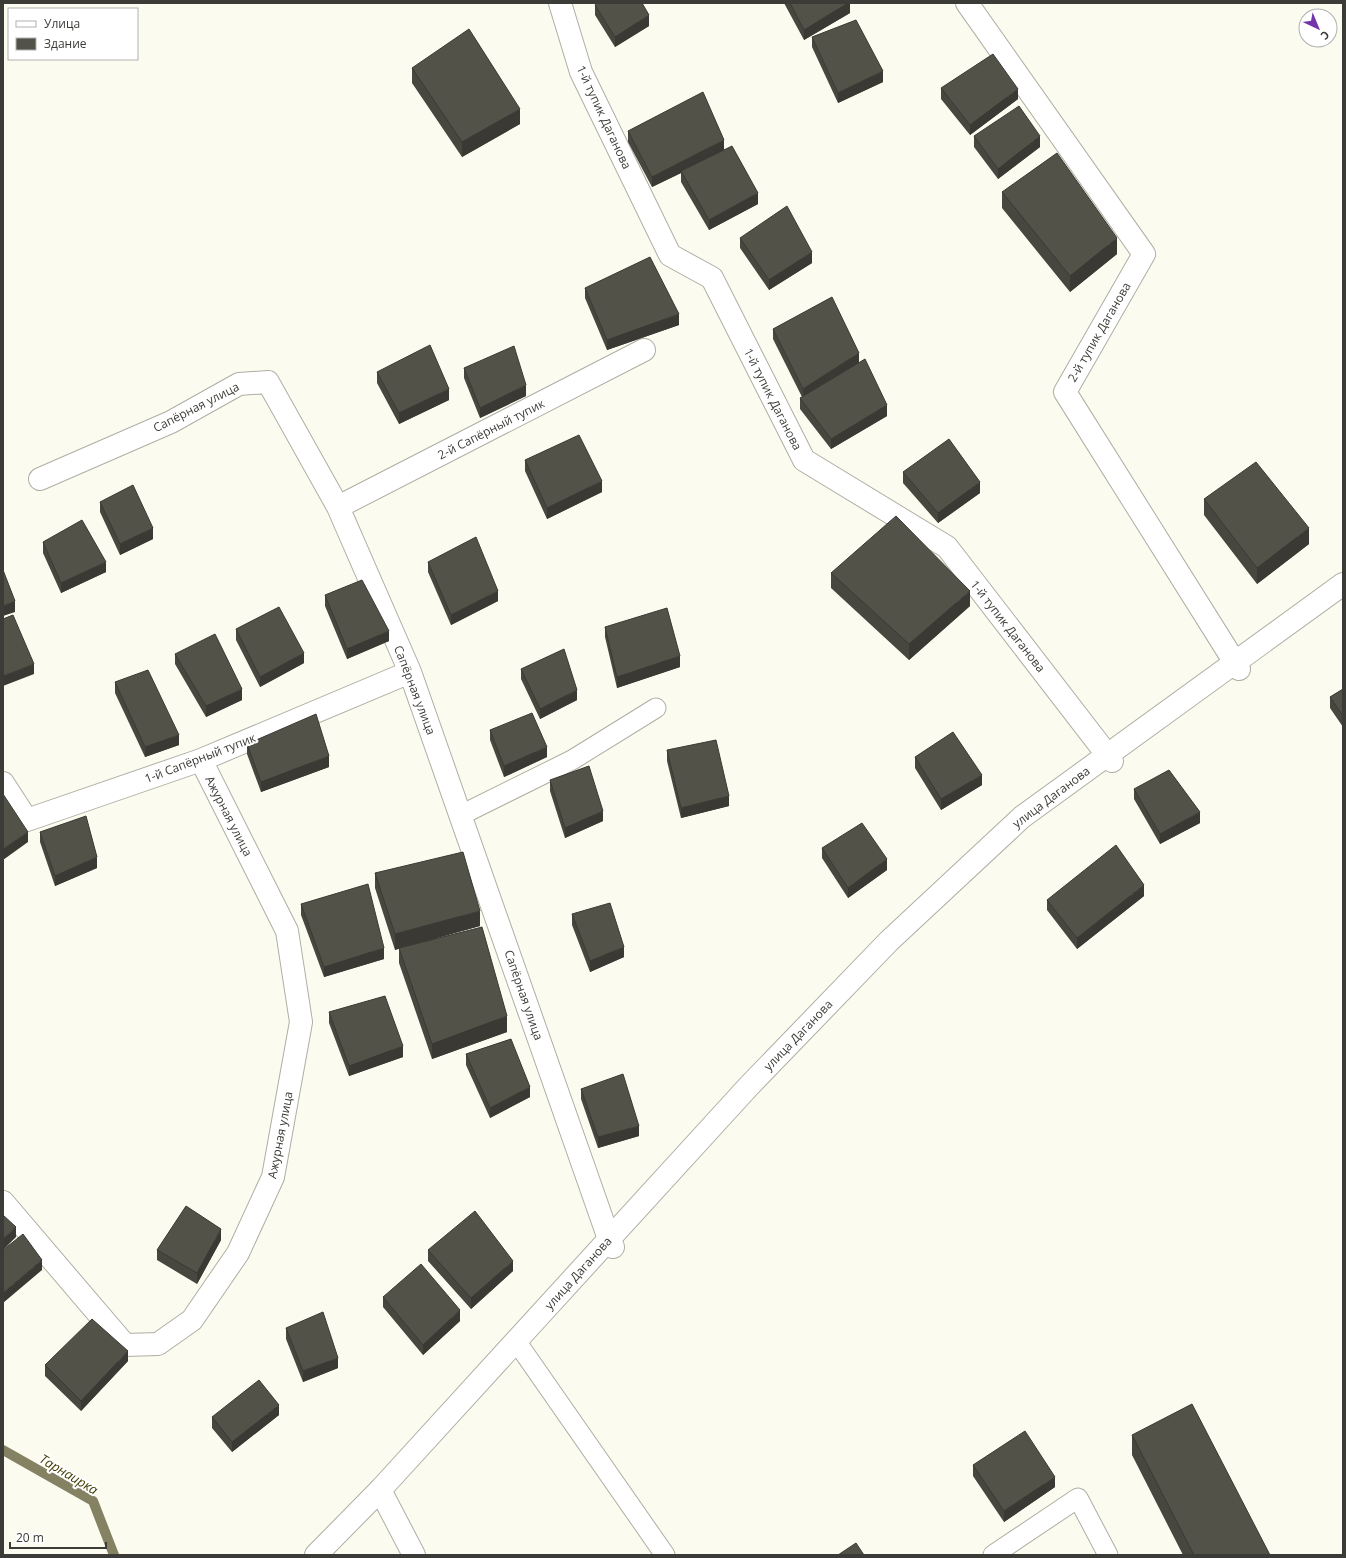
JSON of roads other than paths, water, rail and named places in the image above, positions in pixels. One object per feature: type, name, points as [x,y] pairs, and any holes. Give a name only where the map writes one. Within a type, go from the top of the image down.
[{"type":"street","name":"1-й тупик Даганова","points":[[560,3],[580,72],[670,255],[712,278],[804,460],[947,547],[1110,758]]},
{"type":"street","name":"2-й тупик Даганова","points":[[967,3],[1144,254],[1065,392],[1237,666]]},
{"type":"street","name":"2-й Сапёрный тупик","points":[[338,507],[644,350]]},
{"type":"street","name":"Сапёрная улица","points":[[40,479],[171,422],[239,384],[268,382],[338,507],[410,672],[611,1243]]},
{"type":"street","name":"улица Даганова","points":[[1237,666],[1343,584]]},
{"type":"street","name":"улица Даганова","points":[[328,1555],[611,1243],[748,1087],[888,942],[1022,816],[1110,758],[1237,666],[1343,593]]},
{"type":"street","name":"1-й Сапёрный тупик","points":[[3,783],[27,820],[201,760],[410,672]]},
{"type":"street","name":"Ажурная улица","points":[[3,1202],[125,1345],[158,1344],[192,1320],[238,1253],[273,1177],[301,1022],[287,931],[201,760]]},
{"type":"street","name":"улица Даганова","points":[[316,1555],[382,1494]]},
{"type":"street","points":[[382,1494],[414,1555]]},
{"type":"lane","points":[[461,815],[572,760],[656,708]]},
{"type":"lane","points":[[518,1344],[665,1555]]},
{"type":"lane","points":[[993,1555],[1078,1498],[1108,1555]]},
{"type":"waterway","name":"Тарнаирка","points":[[3,1450],[93,1501],[114,1555]]}]
